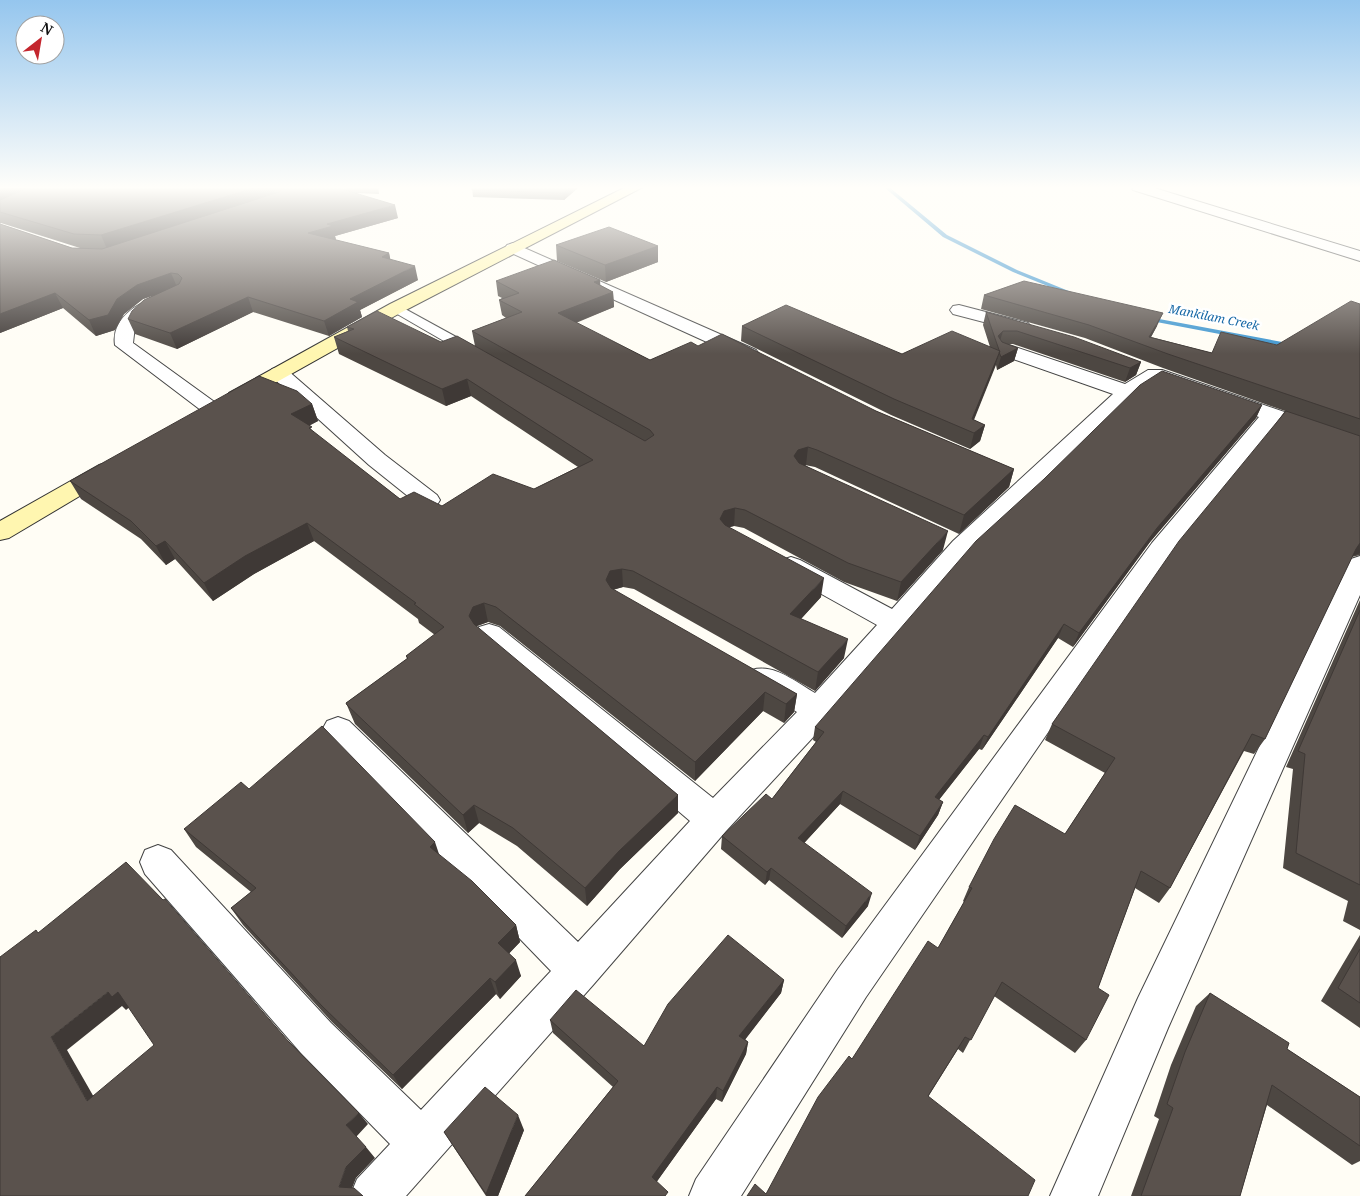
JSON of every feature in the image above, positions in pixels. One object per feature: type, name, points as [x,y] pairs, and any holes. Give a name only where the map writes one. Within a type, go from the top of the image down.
[{"type":"street","points":[[177,294],[138,312],[124,327],[121,335],[124,345],[205,414],[396,308],[523,243]]},
{"type":"street","points":[[1318,243],[1360,256]]},
{"type":"street","points":[[513,248],[765,362]]},
{"type":"street","points":[[959,310],[1043,333]]},
{"type":"street","points":[[1006,350],[1139,377],[1272,415],[1360,444]]},
{"type":"street","points":[[279,373],[377,460],[428,500]]},
{"type":"street","points":[[374,1196],[714,820],[819,710],[896,624],[954,543],[1018,480],[1139,377]]},
{"type":"street","points":[[713,1196],[852,983],[1160,549],[1272,415]]},
{"type":"street","points":[[0,532],[122,462]]},
{"type":"street","points":[[768,554],[896,624]]},
{"type":"street","points":[[1074,1196],[1153,1013],[1360,565]]},
{"type":"street","points":[[489,634],[714,820]]},
{"type":"street","points":[[742,666],[819,710]]},
{"type":"street","points":[[338,730],[579,971]]},
{"type":"street","points":[[158,862],[316,1038],[422,1143]]},
{"type":"lane","points":[[396,308],[485,359]]},
{"type":"building","points":[[0,243],[56,243],[72,248],[102,249],[121,243],[348,243],[389,253],[382,257],[415,266],[350,299],[358,302],[324,321],[248,297],[170,333],[128,319],[132,311],[144,300],[179,284],[182,278],[178,274],[171,273],[137,285],[117,299],[108,315],[89,320],[55,293],[0,314]]},
{"type":"building","points":[[562,243],[650,243],[658,246],[605,265],[556,245]]},
{"type":"building","points":[[554,260],[600,280],[594,282],[613,292],[558,313],[650,360],[691,342],[698,346],[722,334],[876,411],[1014,469],[964,515],[817,450],[808,447],[798,450],[794,456],[799,463],[948,531],[901,582],[848,563],[745,510],[735,508],[724,511],[720,519],[725,525],[824,578],[790,614],[848,639],[818,672],[633,571],[622,569],[610,571],[606,580],[611,588],[797,694],[786,704],[765,692],[695,762],[496,607],[484,603],[473,607],[469,616],[474,624],[678,795],[619,851],[585,888],[513,828],[474,805],[463,815],[347,705],[346,703],[408,658],[406,656],[444,627],[414,604],[416,603],[307,523],[245,556],[204,583],[165,541],[156,546],[131,521],[70,481],[259,376],[297,391],[312,404],[291,414],[312,427],[309,428],[400,499],[414,492],[442,506],[493,474],[534,489],[593,460],[467,379],[442,389],[334,337],[354,329],[347,327],[377,311],[441,342],[457,336],[645,441],[654,435],[650,430],[472,331],[522,312],[499,300],[519,293],[496,281]]},
{"type":"building","points":[[1024,281],[1163,313],[1149,337],[1212,353],[1221,332],[1277,345],[1351,301],[1360,304],[1360,419],[1168,354],[1089,325],[984,295]]},
{"type":"building","points":[[786,305],[902,354],[952,331],[1000,351],[972,419],[985,425],[974,433],[894,399],[742,326]]},
{"type":"building","points":[[986,312],[1074,337],[1141,362],[1130,368],[1017,331],[1003,331],[998,336],[1002,342],[1018,348],[1001,357]]},
{"type":"building","points":[[1162,371],[1262,405],[1157,528],[1079,633],[1064,624],[988,737],[984,735],[935,797],[943,802],[920,836],[843,791],[798,838],[872,893],[846,926],[771,868],[767,872],[722,836],[766,794],[772,799],[824,732],[815,727],[976,541],[1044,479],[1140,385]]},
{"type":"building","points":[[1286,411],[1360,436],[1360,543],[1265,739],[1252,734],[1170,888],[1141,871],[1098,988],[1109,995],[1086,1040],[1002,982],[971,1040],[965,1037],[928,1096],[1035,1180],[1028,1196],[747,1196],[755,1184],[766,1194],[818,1097],[849,1056],[852,1059],[928,941],[938,948],[972,888],[969,887],[994,839],[1015,805],[1065,834],[1115,758],[1052,724],[1179,541]]},
{"type":"building","points":[[1360,610],[1360,885],[1296,853],[1305,754],[1298,751]]},
{"type":"building","points":[[322,726],[435,842],[430,847],[472,881],[516,925],[498,943],[516,960],[495,982],[490,978],[393,1075],[322,1006],[231,908],[256,888],[184,829],[241,782],[249,789]]},
{"type":"building","points":[[126,862],[163,900],[165,899],[289,1042],[359,1113],[346,1125],[366,1147],[346,1167],[339,1187],[354,1188],[363,1196],[0,1196],[0,957],[36,930],[38,933]],"holes":[[[108,992],[112,997],[118,992],[154,1045],[87,1101],[51,1037]]]},
{"type":"building","points":[[728,935],[784,980],[739,1036],[748,1042],[723,1091],[717,1087],[652,1177],[668,1192],[665,1196],[525,1196],[618,1081],[550,1020],[576,990],[644,1046],[668,1004]]},
{"type":"building","points":[[1360,949],[1360,1003],[1338,988]]},
{"type":"building","points":[[1210,993],[1289,1043],[1287,1049],[1360,1097],[1360,1146],[1272,1085],[1240,1196],[1141,1196],[1173,1108],[1167,1104],[1185,1052]]},
{"type":"building","points":[[485,1087],[518,1115],[486,1194],[444,1132]]},
{"type":"waterway","name":"Mankilam Creek","points":[[959,243],[1015,271],[1072,294]]},
{"type":"waterway","name":"Mankilam Creek","points":[[1146,318],[1293,346]]}]
